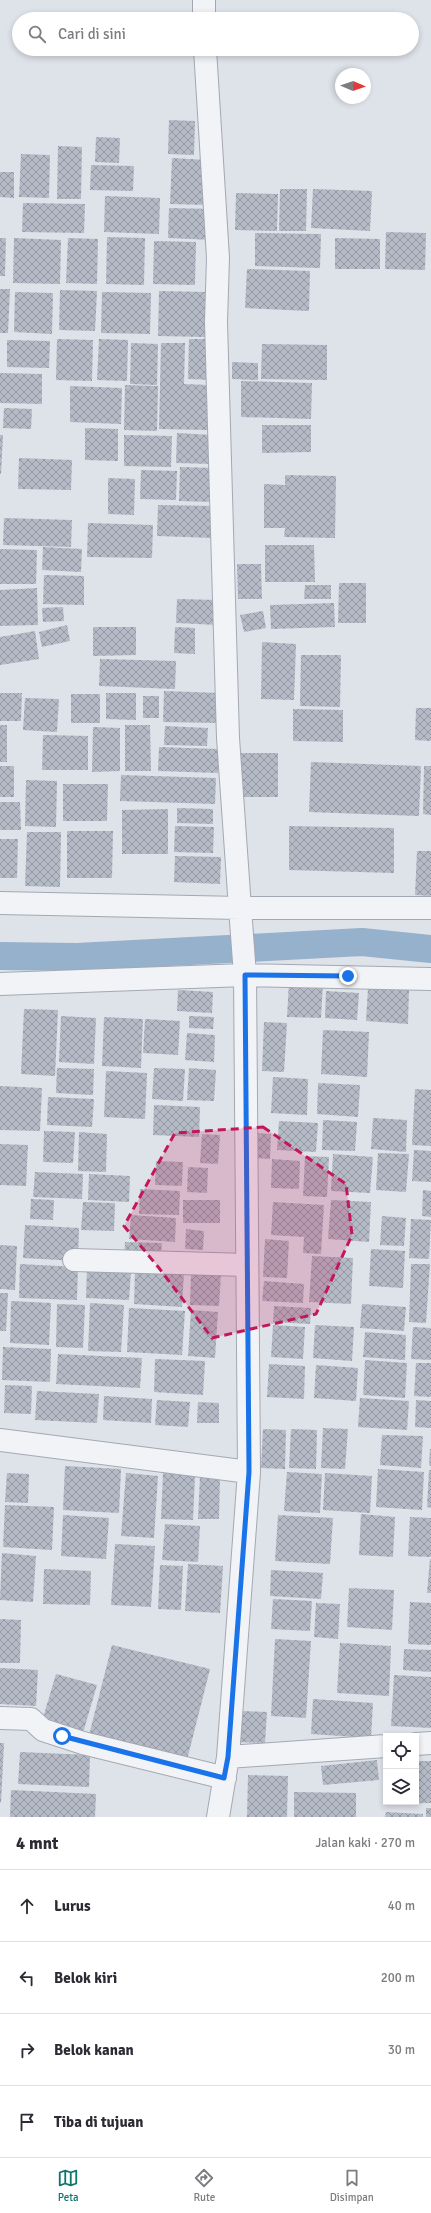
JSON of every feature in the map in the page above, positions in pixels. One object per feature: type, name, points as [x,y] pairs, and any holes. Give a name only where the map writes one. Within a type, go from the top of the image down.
[{"type":"street","points":[[204,0],[204,12]]},
{"type":"street","points":[[206,56],[218,258],[216,322],[228,738],[245,969],[249,1472],[228,1757],[218,1817]]},
{"type":"street","points":[[0,902],[240,915],[431,908]]},
{"type":"street","points":[[0,984],[245,969],[431,979]]},
{"type":"street","points":[[74,1260],[247,1265]]},
{"type":"street","points":[[0,1440],[249,1472]]},
{"type":"street","points":[[0,1718],[31,1719],[43,1730],[83,1743],[224,1778]]},
{"type":"street","points":[[419,1744],[431,1743]]},
{"type":"street","points":[[228,1757],[383,1746]]},
{"type":"highlighted area","points":[[263,1127],[346,1184],[352,1235],[316,1314],[212,1338],[159,1268],[124,1226],[175,1133]]},
{"type":"building","points":[[169,120],[195,121],[194,155],[168,154]]},
{"type":"building","points":[[96,137],[120,138],[119,163],[95,162]]},
{"type":"building","points":[[58,146],[82,147],[81,199],[57,199]]},
{"type":"building","points":[[21,154],[50,155],[49,198],[19,197]]},
{"type":"building","points":[[172,158],[207,160],[206,205],[170,204]]},
{"type":"building","points":[[91,165],[134,166],[133,191],[90,190]]},
{"type":"building","points":[[0,172],[14,172],[14,198],[0,197]]},
{"type":"building","points":[[280,189],[307,189],[306,231],[279,231]]},
{"type":"building","points":[[313,189],[372,191],[370,231],[311,228]]},
{"type":"building","points":[[236,193],[278,194],[277,231],[235,230]]},
{"type":"building","points":[[105,196],[160,198],[159,234],[104,232]]},
{"type":"building","points":[[23,203],[85,204],[84,233],[22,232]]},
{"type":"building","points":[[169,208],[214,209],[213,240],[168,238]]},
{"type":"building","points":[[386,232],[426,233],[425,270],[385,269]]},
{"type":"building","points":[[255,233],[321,234],[320,268],[255,266]]},
{"type":"building","points":[[107,237],[145,238],[144,285],[106,284]]},
{"type":"building","points":[[0,238],[6,238],[5,276],[0,276]]},
{"type":"building","points":[[14,238],[61,240],[60,284],[13,283]]},
{"type":"building","points":[[68,238],[98,239],[97,284],[66,283]]},
{"type":"building","points":[[335,238],[380,239],[380,269],[335,269]]},
{"type":"building","points":[[154,241],[196,242],[195,285],[153,284]]},
{"type":"building","points":[[247,269],[310,271],[309,311],[245,308]]},
{"type":"building","points":[[0,289],[10,289],[8,333],[0,333]]},
{"type":"building","points":[[60,290],[97,291],[95,331],[59,330]]},
{"type":"building","points":[[159,291],[206,292],[205,337],[158,336]]},
{"type":"building","points":[[15,292],[53,293],[52,334],[14,332]]},
{"type":"building","points":[[102,292],[151,293],[150,334],[101,333]]},
{"type":"building","points":[[57,339],[93,340],[92,381],[56,380]]},
{"type":"building","points":[[99,339],[128,340],[127,381],[97,380]]},
{"type":"building","points":[[189,339],[214,339],[212,380],[188,379]]},
{"type":"building","points":[[7,340],[50,341],[49,368],[7,367]]},
{"type":"building","points":[[131,343],[158,344],[157,385],[130,384]]},
{"type":"building","points":[[161,343],[185,343],[184,384],[209,385],[208,430],[159,429]]},
{"type":"building","points":[[262,344],[327,345],[327,380],[261,379]]},
{"type":"building","points":[[232,362],[258,363],[258,380],[232,379]]},
{"type":"building","points":[[0,373],[42,374],[42,404],[0,403]]},
{"type":"building","points":[[241,381],[312,383],[311,419],[241,417]]},
{"type":"building","points":[[125,385],[158,386],[157,431],[124,430]]},
{"type":"building","points":[[70,386],[122,388],[121,424],[70,422]]},
{"type":"building","points":[[4,408],[32,409],[31,429],[3,428]]},
{"type":"building","points":[[262,425],[311,425],[311,452],[262,453]]},
{"type":"building","points":[[85,428],[118,429],[118,461],[85,460]]},
{"type":"building","points":[[177,433],[212,435],[211,464],[176,463]]},
{"type":"building","points":[[0,435],[3,435],[1,474],[0,474]]},
{"type":"building","points":[[124,435],[172,436],[171,467],[124,466]]},
{"type":"building","points":[[19,458],[72,460],[71,490],[18,489]]},
{"type":"building","points":[[180,467],[214,468],[213,502],[179,501]]},
{"type":"building","points":[[141,470],[177,471],[176,500],[140,499]]},
{"type":"building","points":[[285,475],[336,476],[335,538],[284,537],[285,528],[264,528],[264,484],[285,485]]},
{"type":"building","points":[[108,478],[135,479],[134,515],[108,514]]},
{"type":"building","points":[[158,505],[215,506],[214,538],[157,536]]},
{"type":"building","points":[[4,518],[72,520],[71,547],[3,545]]},
{"type":"building","points":[[88,523],[153,525],[152,558],[87,557]]},
{"type":"building","points":[[265,545],[314,545],[315,582],[265,582]]},
{"type":"building","points":[[43,547],[82,549],[81,572],[42,570]]},
{"type":"building","points":[[0,549],[37,550],[36,584],[0,584]]},
{"type":"building","points":[[237,564],[261,564],[262,599],[238,599]]},
{"type":"building","points":[[44,575],[84,576],[84,605],[43,604]]},
{"type":"building","points":[[339,583],[366,583],[366,623],[338,623]]},
{"type":"building","points":[[305,585],[331,585],[331,599],[304,599]]},
{"type":"building","points":[[37,588],[38,625],[0,626],[0,590]]},
{"type":"building","points":[[177,599],[218,600],[218,625],[176,623]]},
{"type":"building","points":[[334,603],[335,627],[271,629],[270,605]]},
{"type":"building","points":[[63,607],[64,621],[43,622],[42,608]]},
{"type":"building","points":[[263,611],[266,628],[244,632],[240,615]]},
{"type":"building","points":[[67,625],[70,641],[42,647],[39,632]]},
{"type":"building","points":[[93,627],[136,627],[136,655],[93,656]]},
{"type":"building","points":[[175,627],[195,628],[195,654],[174,653]]},
{"type":"building","points":[[35,631],[39,659],[0,665],[0,637]]},
{"type":"building","points":[[262,642],[296,644],[294,700],[261,699]]},
{"type":"building","points":[[301,655],[341,655],[340,707],[300,706]]},
{"type":"building","points":[[100,659],[176,661],[175,689],[99,686]]},
{"type":"building","points":[[164,691],[220,693],[220,723],[163,722]]},
{"type":"building","points":[[0,693],[22,693],[21,721],[0,721]]},
{"type":"building","points":[[106,693],[136,693],[136,720],[106,719]]},
{"type":"building","points":[[71,694],[100,694],[100,723],[71,723]]},
{"type":"building","points":[[143,696],[159,696],[159,718],[143,718]]},
{"type":"building","points":[[25,698],[59,699],[57,732],[23,730]]},
{"type":"building","points":[[416,708],[431,708],[431,741],[415,740]]},
{"type":"building","points":[[293,709],[343,710],[343,742],[293,741]]},
{"type":"building","points":[[0,725],[7,725],[7,762],[0,762]]},
{"type":"building","points":[[125,725],[150,725],[151,771],[125,771]]},
{"type":"building","points":[[165,726],[208,728],[207,746],[164,745]]},
{"type":"building","points":[[93,727],[120,728],[120,771],[92,772]]},
{"type":"building","points":[[43,735],[88,736],[88,770],[42,770]]},
{"type":"building","points":[[159,747],[218,749],[218,773],[158,771]]},
{"type":"building","points":[[239,753],[278,753],[278,797],[239,797]]},
{"type":"building","points":[[311,762],[421,766],[419,816],[309,812]]},
{"type":"building","points":[[0,766],[14,766],[14,797],[0,797]]},
{"type":"building","points":[[424,766],[431,766],[431,815],[423,814]]},
{"type":"building","points":[[121,775],[216,778],[215,804],[120,801]]},
{"type":"building","points":[[26,780],[57,781],[56,827],[25,826]]},
{"type":"building","points":[[63,784],[108,784],[107,821],[63,821]]},
{"type":"building","points":[[0,802],[20,802],[21,830],[0,830]]},
{"type":"building","points":[[177,808],[213,809],[213,824],[177,823]]},
{"type":"building","points":[[168,809],[168,854],[122,854],[122,810]]},
{"type":"building","points":[[175,826],[214,827],[213,853],[174,852]]},
{"type":"building","points":[[289,826],[394,828],[394,873],[289,870]]},
{"type":"building","points":[[67,831],[113,831],[112,878],[67,878]]},
{"type":"building","points":[[27,832],[61,832],[60,887],[25,886]]},
{"type":"building","points":[[0,839],[18,839],[17,878],[0,878]]},
{"type":"building","points":[[417,851],[431,851],[431,896],[415,895]]},
{"type":"building","points":[[175,856],[221,857],[220,884],[174,882]]},
{"type":"building","points":[[289,982],[323,984],[321,1018],[287,1017]]},
{"type":"building","points":[[368,988],[409,990],[408,1024],[366,1021]]},
{"type":"building","points":[[178,990],[213,992],[212,1013],[177,1011]]},
{"type":"building","points":[[326,991],[359,993],[357,1020],[325,1018]]},
{"type":"building","points":[[24,1009],[58,1010],[55,1076],[21,1074]]},
{"type":"building","points":[[61,1016],[96,1018],[94,1064],[59,1062]]},
{"type":"building","points":[[189,1016],[214,1017],[213,1029],[189,1028]]},
{"type":"building","points":[[104,1017],[143,1019],[141,1068],[102,1066]]},
{"type":"building","points":[[145,1019],[180,1021],[178,1055],[143,1053]]},
{"type":"building","points":[[264,1022],[287,1023],[284,1072],[262,1071]]},
{"type":"building","points":[[323,1030],[369,1032],[367,1077],[321,1074]]},
{"type":"building","points":[[187,1033],[215,1035],[214,1062],[185,1060]]},
{"type":"building","points":[[57,1068],[94,1069],[93,1095],[56,1093]]},
{"type":"building","points":[[154,1068],[185,1069],[183,1101],[152,1099]]},
{"type":"building","points":[[189,1068],[216,1070],[214,1101],[187,1100]]},
{"type":"building","points":[[106,1071],[147,1073],[145,1119],[104,1117]]},
{"type":"building","points":[[273,1077],[308,1079],[307,1115],[271,1113]]},
{"type":"building","points":[[318,1083],[360,1085],[358,1117],[317,1114]]},
{"type":"building","points":[[0,1086],[42,1088],[40,1131],[0,1130]]},
{"type":"building","points":[[415,1089],[431,1090],[431,1146],[412,1145]]},
{"type":"building","points":[[48,1097],[94,1099],[92,1127],[47,1125]]},
{"type":"building","points":[[154,1105],[200,1107],[199,1137],[153,1135]]},
{"type":"building","points":[[373,1118],[407,1120],[406,1152],[371,1149]]},
{"type":"building","points":[[323,1120],[357,1122],[355,1151],[322,1150]]},
{"type":"building","points":[[279,1121],[318,1123],[316,1152],[277,1150]]},
{"type":"building","points":[[44,1131],[75,1132],[73,1163],[43,1162]]},
{"type":"building","points":[[79,1132],[107,1134],[106,1172],[78,1171]]},
{"type":"building","points":[[241,1132],[271,1134],[270,1159],[240,1157]]},
{"type":"building","points":[[202,1134],[220,1135],[218,1164],[200,1163]]},
{"type":"building","points":[[0,1144],[28,1145],[26,1186],[0,1185]]},
{"type":"building","points":[[414,1150],[431,1151],[431,1182],[412,1181]]},
{"type":"building","points":[[378,1153],[409,1154],[406,1192],[376,1190]]},
{"type":"building","points":[[333,1154],[373,1157],[370,1193],[331,1191]]},
{"type":"building","points":[[305,1156],[329,1157],[327,1197],[303,1196]]},
{"type":"building","points":[[272,1159],[300,1161],[299,1189],[271,1188]]},
{"type":"building","points":[[156,1161],[183,1162],[182,1186],[155,1185]]},
{"type":"building","points":[[188,1167],[208,1168],[207,1193],[187,1192]]},
{"type":"building","points":[[35,1172],[83,1174],[82,1199],[33,1197]]},
{"type":"building","points":[[89,1174],[130,1176],[129,1202],[88,1200]]},
{"type":"building","points":[[140,1189],[180,1191],[179,1215],[139,1214]]},
{"type":"building","points":[[423,1190],[431,1191],[431,1217],[422,1216]]},
{"type":"building","points":[[31,1199],[54,1200],[53,1220],[30,1219]]},
{"type":"building","points":[[183,1200],[220,1200],[220,1223],[183,1223]]},
{"type":"building","points":[[331,1200],[371,1202],[369,1242],[328,1239]]},
{"type":"building","points":[[83,1202],[115,1203],[114,1231],[81,1230]]},
{"type":"building","points":[[273,1202],[324,1205],[321,1254],[303,1253],[304,1237],[271,1235]]},
{"type":"building","points":[[131,1215],[176,1218],[175,1242],[129,1239]]},
{"type":"building","points":[[382,1216],[406,1218],[404,1246],[380,1245]]},
{"type":"building","points":[[411,1219],[431,1220],[429,1259],[409,1258]]},
{"type":"building","points":[[25,1225],[79,1228],[78,1261],[23,1258]]},
{"type":"building","points":[[186,1229],[204,1231],[203,1250],[185,1249]]},
{"type":"building","points":[[265,1239],[289,1241],[287,1278],[263,1277]]},
{"type":"building","points":[[125,1242],[162,1243],[160,1265],[124,1263]]},
{"type":"building","points":[[0,1245],[17,1246],[15,1290],[0,1289]]},
{"type":"building","points":[[371,1249],[405,1251],[403,1288],[369,1286]]},
{"type":"building","points":[[312,1256],[353,1258],[351,1304],[309,1302]]},
{"type":"building","points":[[20,1264],[78,1267],[77,1300],[19,1298]]},
{"type":"building","points":[[411,1264],[430,1264],[426,1323],[409,1322]]},
{"type":"building","points":[[87,1269],[131,1271],[129,1300],[86,1298]]},
{"type":"building","points":[[135,1269],[184,1272],[182,1307],[134,1304]]},
{"type":"building","points":[[191,1273],[221,1274],[219,1306],[190,1305]]},
{"type":"building","points":[[264,1281],[304,1284],[303,1303],[262,1301]]},
{"type":"building","points":[[0,1293],[8,1293],[6,1331],[0,1331]]},
{"type":"building","points":[[11,1301],[51,1303],[49,1345],[10,1343]]},
{"type":"building","points":[[90,1303],[124,1305],[121,1352],[88,1351]]},
{"type":"building","points":[[57,1304],[85,1305],[83,1348],[56,1347]]},
{"type":"building","points":[[362,1304],[406,1307],[404,1331],[360,1328]]},
{"type":"building","points":[[274,1306],[311,1308],[310,1324],[273,1322]]},
{"type":"building","points":[[129,1308],[185,1311],[182,1355],[127,1352]]},
{"type":"building","points":[[191,1310],[218,1312],[215,1358],[188,1356]]},
{"type":"building","points":[[273,1325],[305,1327],[303,1359],[271,1357]]},
{"type":"building","points":[[315,1325],[354,1327],[352,1361],[313,1358]]},
{"type":"building","points":[[413,1327],[431,1328],[431,1360],[411,1359]]},
{"type":"building","points":[[365,1332],[406,1335],[405,1360],[363,1357]]},
{"type":"building","points":[[3,1347],[51,1349],[50,1382],[2,1380]]},
{"type":"building","points":[[58,1354],[142,1358],[140,1388],[56,1384]]},
{"type":"building","points":[[155,1359],[205,1361],[203,1395],[154,1392]]},
{"type":"building","points":[[365,1360],[407,1363],[405,1398],[363,1395]]},
{"type":"building","points":[[416,1363],[431,1363],[431,1397],[414,1396]]},
{"type":"building","points":[[269,1364],[305,1366],[304,1399],[267,1397]]},
{"type":"building","points":[[316,1365],[358,1368],[356,1401],[314,1398]]},
{"type":"building","points":[[5,1385],[32,1386],[31,1414],[4,1413]]},
{"type":"building","points":[[37,1391],[99,1394],[97,1423],[35,1420]]},
{"type":"building","points":[[104,1396],[152,1399],[151,1423],[103,1420]]},
{"type":"building","points":[[360,1398],[409,1401],[407,1430],[358,1427]]},
{"type":"building","points":[[157,1400],[190,1402],[188,1427],[155,1425]]},
{"type":"building","points":[[416,1400],[431,1401],[431,1428],[415,1427]]},
{"type":"building","points":[[198,1402],[219,1403],[219,1423],[197,1423]]},
{"type":"building","points":[[323,1428],[348,1429],[345,1469],[321,1468]]},
{"type":"building","points":[[263,1429],[286,1430],[285,1469],[261,1468]]},
{"type":"building","points":[[291,1429],[317,1430],[316,1469],[289,1468]]},
{"type":"building","points":[[382,1435],[423,1436],[421,1468],[380,1465]]},
{"type":"building","points":[[431,1449],[431,1466],[429,1465]]},
{"type":"building","points":[[65,1466],[121,1469],[119,1513],[63,1510]]},
{"type":"building","points":[[378,1469],[424,1472],[422,1510],[376,1507]]},
{"type":"building","points":[[429,1470],[431,1470],[431,1508],[427,1507]]},
{"type":"building","points":[[287,1472],[322,1474],[320,1513],[284,1511]]},
{"type":"building","points":[[7,1473],[29,1474],[28,1503],[5,1502]]},
{"type":"building","points":[[126,1473],[158,1476],[154,1538],[121,1536]]},
{"type":"building","points":[[163,1473],[195,1475],[193,1520],[161,1519]]},
{"type":"building","points":[[325,1473],[372,1476],[370,1513],[323,1510]]},
{"type":"building","points":[[200,1476],[220,1477],[219,1519],[198,1519]]},
{"type":"building","points":[[5,1505],[54,1507],[52,1550],[3,1547]]},
{"type":"building","points":[[361,1514],[395,1517],[393,1557],[359,1555]]},
{"type":"building","points":[[63,1515],[109,1518],[106,1559],[61,1556]]},
{"type":"building","points":[[278,1515],[333,1518],[330,1564],[275,1561]]},
{"type":"building","points":[[410,1517],[431,1518],[431,1557],[408,1556]]},
{"type":"building","points":[[165,1524],[200,1526],[198,1562],[162,1560]]},
{"type":"building","points":[[115,1544],[155,1546],[151,1607],[111,1605]]},
{"type":"building","points":[[2,1553],[36,1556],[33,1602],[0,1600]]},
{"type":"building","points":[[430,1559],[431,1593],[427,1593]]},
{"type":"building","points":[[188,1564],[223,1566],[220,1613],[185,1611]]},
{"type":"building","points":[[160,1565],[183,1566],[181,1610],[158,1609]]},
{"type":"building","points":[[44,1569],[91,1571],[90,1605],[43,1604]]},
{"type":"building","points":[[271,1570],[323,1573],[321,1599],[270,1596]]},
{"type":"building","points":[[349,1588],[394,1590],[392,1630],[347,1627]]},
{"type":"building","points":[[273,1599],[312,1601],[310,1631],[271,1629]]},
{"type":"building","points":[[410,1602],[431,1603],[431,1645],[408,1644]]},
{"type":"building","points":[[316,1603],[340,1604],[338,1639],[314,1637]]},
{"type":"building","points":[[0,1619],[21,1620],[20,1663],[0,1663]]},
{"type":"building","points":[[275,1639],[311,1641],[306,1718],[271,1716]]},
{"type":"building","points":[[340,1643],[391,1646],[389,1696],[337,1693]]},
{"type":"building","points":[[112,1645],[210,1669],[186,1764],[88,1739]]},
{"type":"building","points":[[404,1649],[431,1650],[431,1672],[403,1670]]},
{"type":"building","points":[[0,1668],[38,1670],[36,1706],[0,1704]]},
{"type":"building","points":[[56,1674],[97,1685],[83,1733],[42,1721]]},
{"type":"building","points":[[394,1675],[431,1677],[431,1728],[391,1726]]},
{"type":"building","points":[[313,1699],[373,1703],[371,1738],[311,1734]]},
{"type":"building","points":[[238,1711],[267,1712],[265,1743],[236,1742]]},
{"type":"building","points":[[0,1743],[4,1743],[1,1803],[0,1802]]},
{"type":"building","points":[[20,1752],[90,1755],[89,1787],[18,1784]]},
{"type":"building","points":[[377,1760],[379,1780],[323,1785],[321,1766]]},
{"type":"building","points":[[419,1761],[431,1761],[431,1803],[419,1803]]},
{"type":"building","points":[[248,1775],[288,1776],[287,1817],[247,1817]]},
{"type":"building","points":[[11,1790],[96,1794],[95,1817],[10,1817]]},
{"type":"building","points":[[294,1792],[356,1793],[356,1817],[294,1817]]},
{"type":"building","points":[[426,1808],[431,1808],[431,1817],[426,1817]]},
{"type":"building","points":[[386,1812],[423,1814],[423,1817],[385,1817]]},
{"type":"waterway","points":[[0,956],[77,957],[362,942],[431,949]]},
{"type":"route","points":[[62,1736],[83,1743],[224,1778],[228,1757],[249,1472],[245,975],[348,976]]}]
